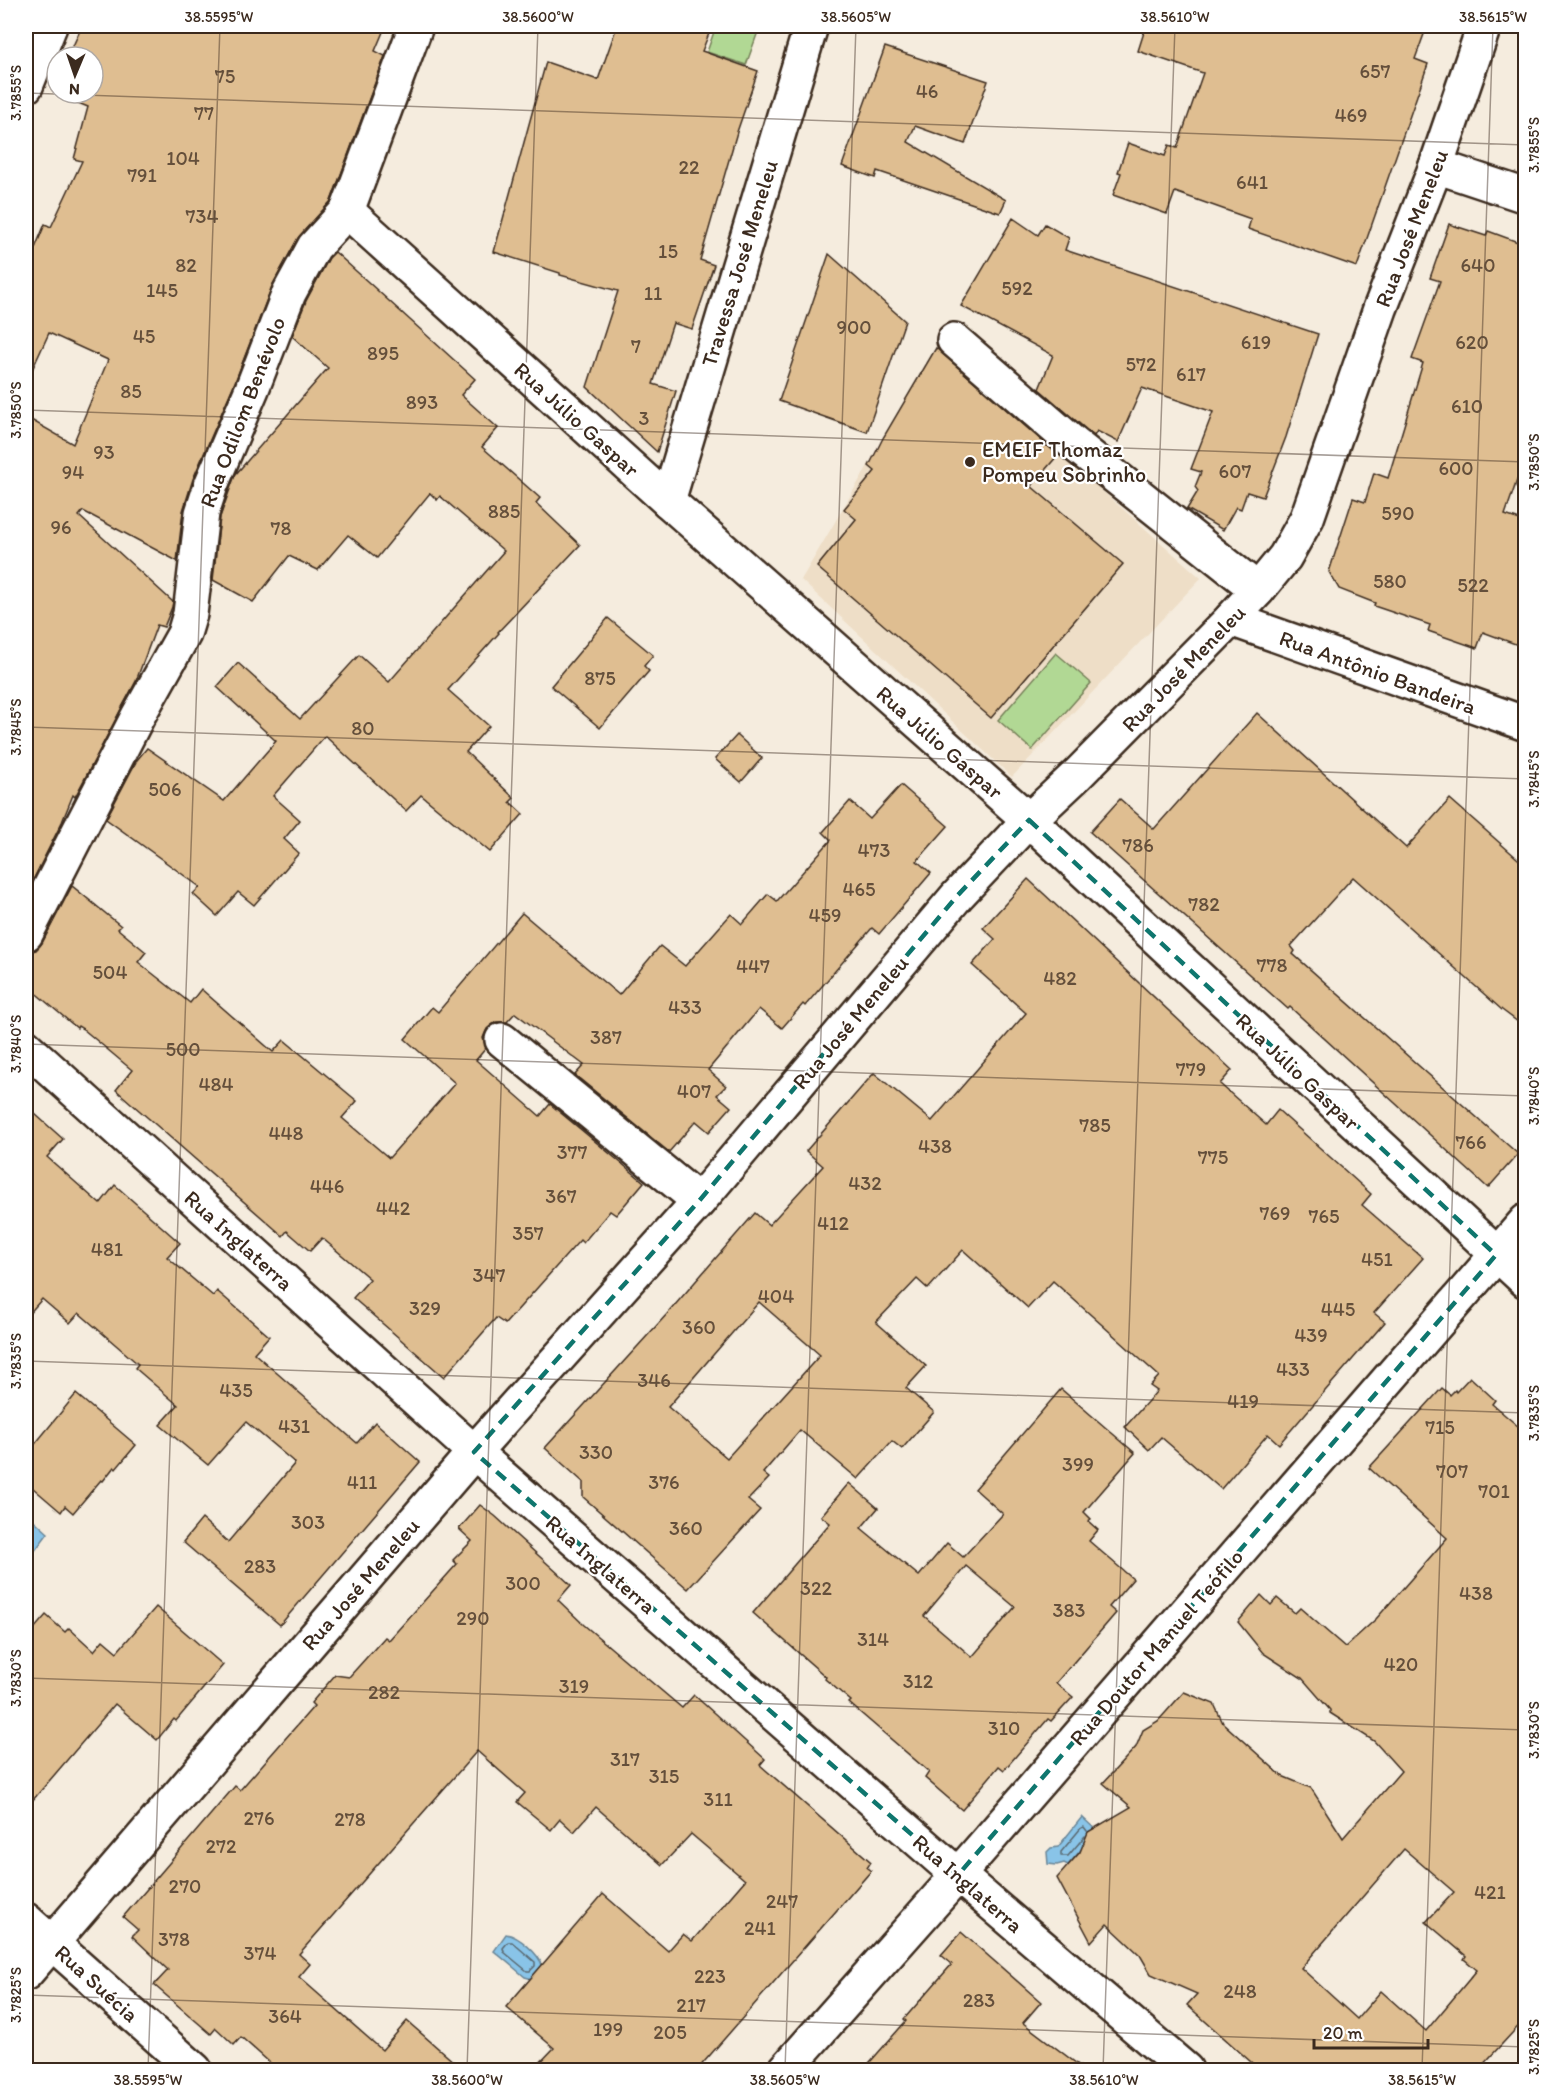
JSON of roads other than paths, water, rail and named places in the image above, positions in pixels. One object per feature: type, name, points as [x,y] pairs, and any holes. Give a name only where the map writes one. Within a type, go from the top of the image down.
[{"type":"street","points":[[26,86],[50,26]]},
{"type":"street","name":"Rua Odilom Benévolo","points":[[26,934],[138,716],[184,634],[192,602],[202,513],[289,293],[314,247],[347,211],[416,26]]},
{"type":"street","name":"Travessa José Meneleu","points":[[668,501],[811,26]]},
{"type":"street","name":"Rua José Meneleu","points":[[26,1973],[474,1452],[699,1201],[957,896],[1029,820],[1078,774],[1231,619],[1258,591],[1285,557],[1307,518],[1380,309],[1436,166],[1484,26]]},
{"type":"street","points":[[1436,166],[1526,196]]},
{"type":"street","name":"Rua Júlio Gaspar","points":[[347,211],[668,501],[1029,820],[1526,1281]]},
{"type":"street","points":[[954,340],[1073,443],[1258,591]]},
{"type":"street","name":"Rua Antônio Bandeira","points":[[1231,619],[1526,724]]},
{"type":"street","points":[[502,1040],[699,1201]]},
{"type":"street","name":"Rua Inglaterra","points":[[26,1047],[474,1452],[958,1875],[1186,2070]]},
{"type":"street","name":"Rua Doutor Manuel Teófilo","points":[[785,2070],[958,1875],[1526,1221]]},
{"type":"street","name":"Rua Suécia","points":[[26,1920],[195,2070]]},
{"type":"water","points":[[26,1513],[48,1533],[34,1552],[26,1545]]},
{"type":"water","points":[[1082,1817],[1097,1831],[1068,1865],[1048,1864],[1047,1852],[1051,1848],[1058,1847]]},
{"type":"water","points":[[506,1934],[522,1942],[541,1962],[543,1967],[532,1979],[525,1977],[494,1951]]},
{"type":"place","name":"EMEIF Thomaz Pompeu Sobrinho","points":[[970,462]]}]
